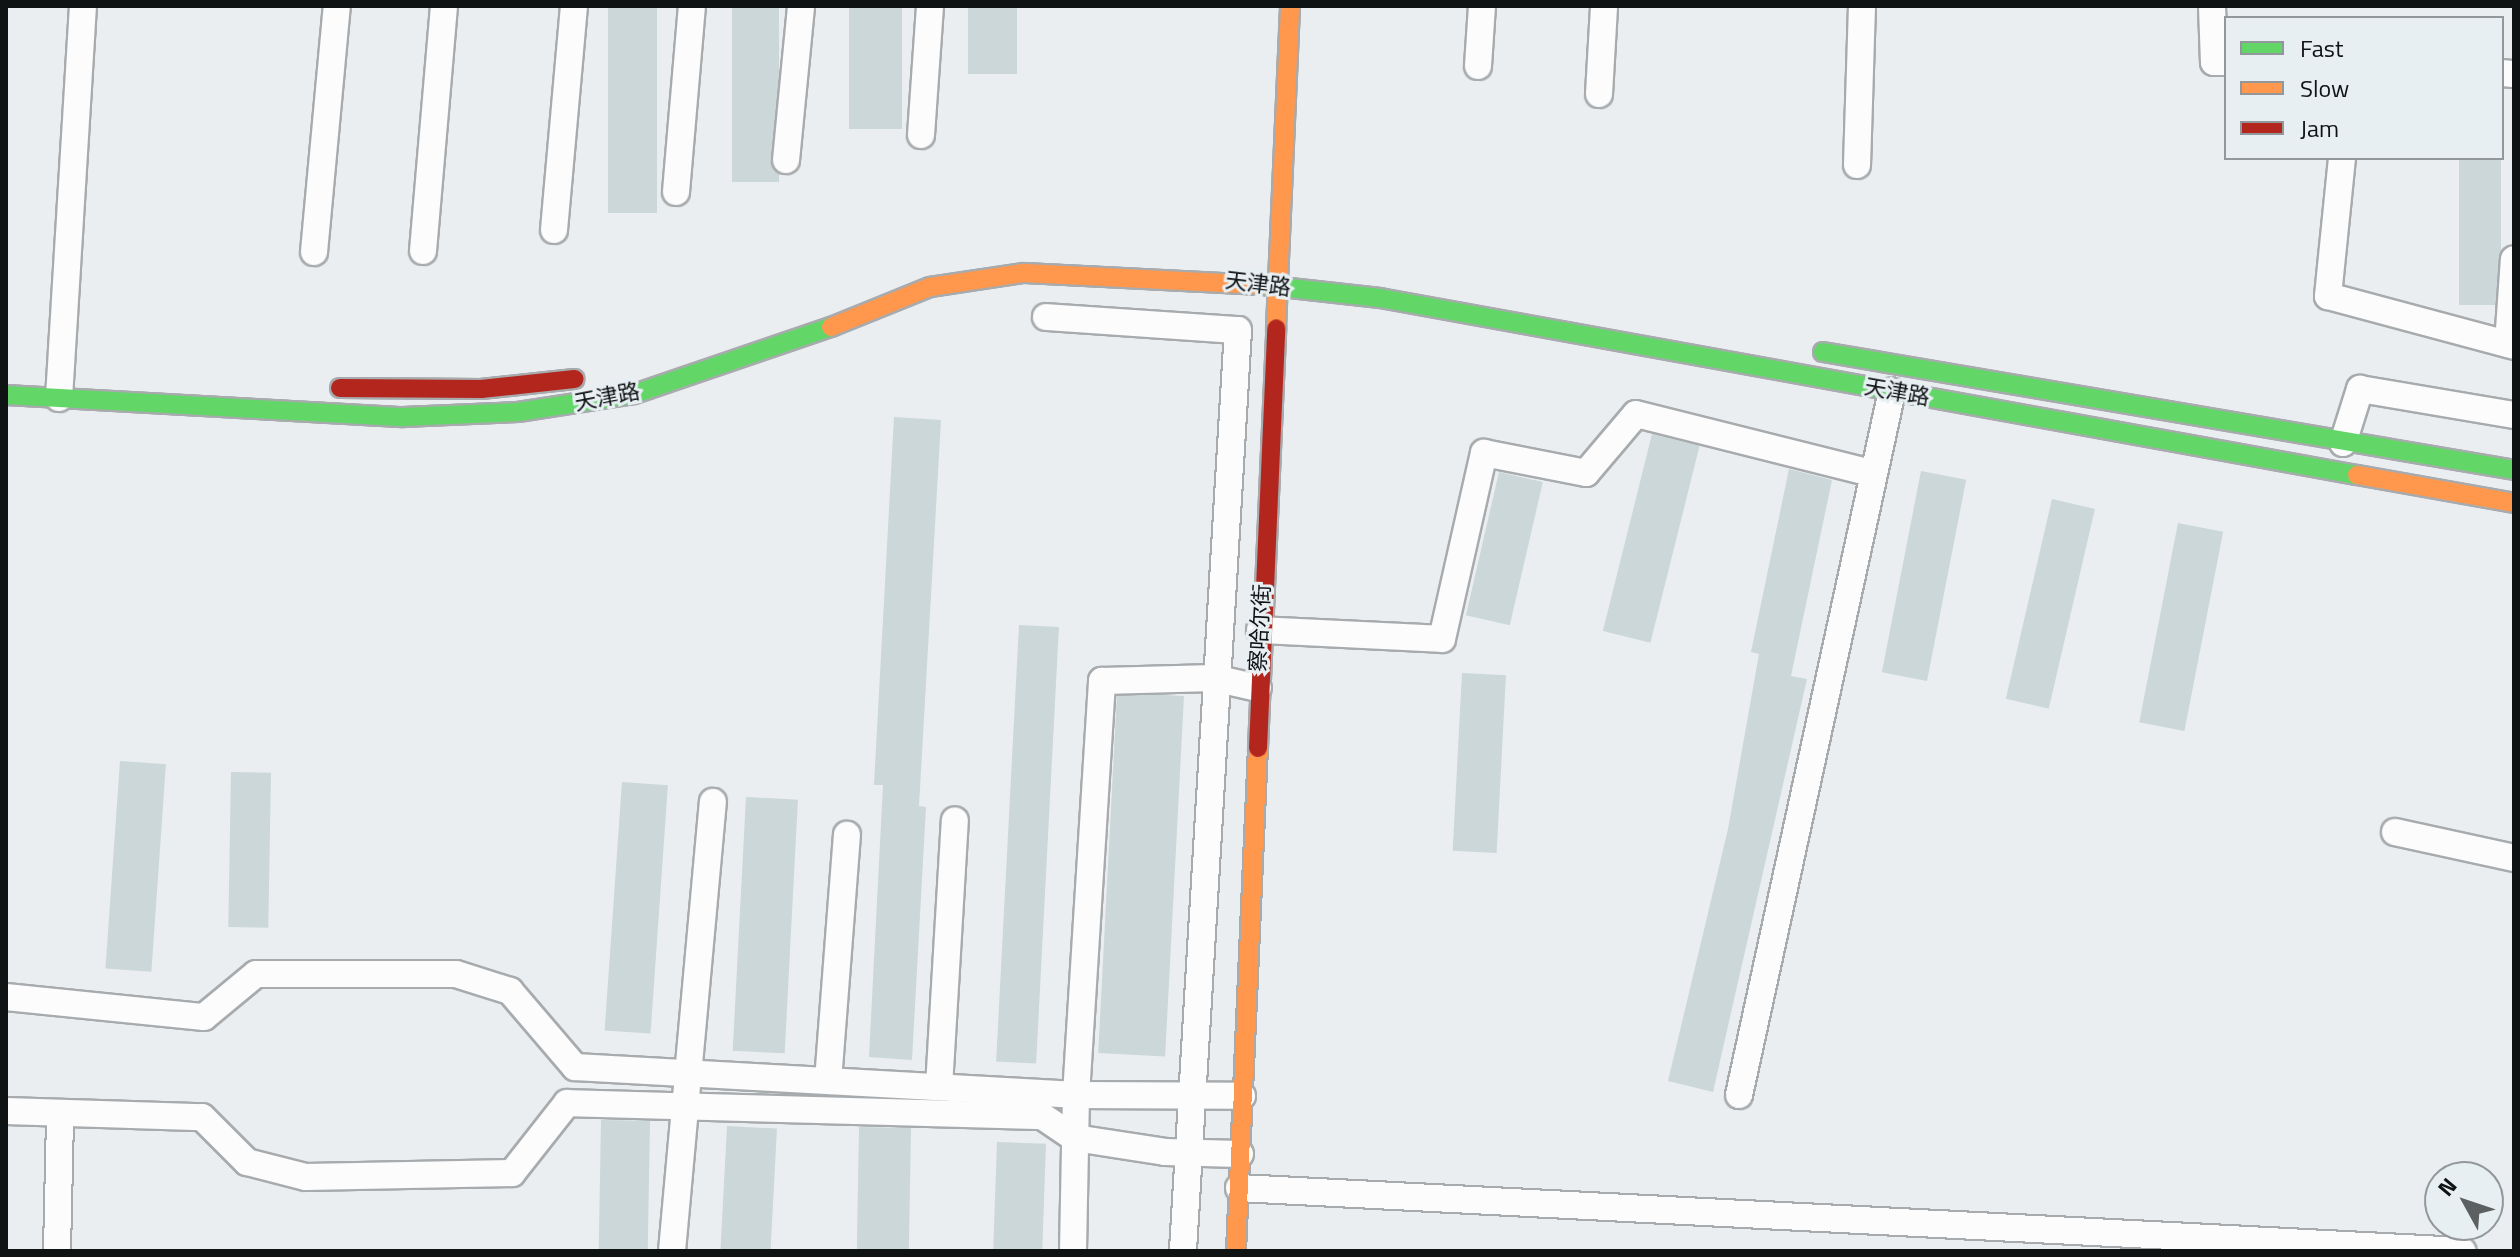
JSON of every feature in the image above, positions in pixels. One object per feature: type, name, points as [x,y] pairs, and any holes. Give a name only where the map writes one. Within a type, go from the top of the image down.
[{"type":"street","points":[[60,380],[83,6]]},
{"type":"street","points":[[314,252],[337,6]]},
{"type":"street","points":[[423,251],[444,6]]},
{"type":"street","points":[[554,230],[574,6]]},
{"type":"street","points":[[676,192],[692,6]]},
{"type":"street","points":[[786,160],[801,6]]},
{"type":"street","points":[[921,135],[930,6]]},
{"type":"street","name":"察哈尔街","points":[[1236,1251],[1260,630],[1290,6]]},
{"type":"street","points":[[1478,66],[1482,6]]},
{"type":"street","points":[[1599,94],[1604,6]]},
{"type":"street","points":[[1857,165],[1862,6]]},
{"type":"street","points":[[2212,6],[2214,62],[2224,62]]},
{"type":"street","points":[[2342,160],[2328,296],[2511,345],[2514,259]]},
{"type":"street","name":"天津路","points":[[6,395],[60,380],[403,417],[518,412],[634,394],[812,335],[930,287],[1024,273],[1213,279],[1380,298],[2514,503]]},
{"type":"street","points":[[1046,317],[1238,330],[1214,678],[1196,1095],[1183,1251]]},
{"type":"street","points":[[701,350],[745,334]]},
{"type":"street","name":"天津路","points":[[1799,348],[2514,470]]},
{"type":"street","name":"天津路","points":[[321,387],[481,389],[596,377]]},
{"type":"street","points":[[2343,443],[2360,389],[2514,415]]},
{"type":"street","points":[[1739,1095],[1892,391]]},
{"type":"street","points":[[1260,630],[1442,639],[1484,453],[1586,473],[1636,414],[1874,474]]},
{"type":"street","points":[[1073,1251],[1076,1095],[1102,681],[1214,678],[1258,688]]},
{"type":"street","points":[[672,1251],[713,802]]},
{"type":"street","points":[[939,1087],[955,820]]},
{"type":"street","points":[[2395,832],[2514,858]]},
{"type":"street","points":[[828,1081],[847,835]]},
{"type":"street","points":[[6,997],[204,1017],[256,974],[456,974],[510,991],[575,1067],[1076,1095],[1242,1096]]},
{"type":"street","points":[[6,1111],[202,1117],[247,1162],[306,1177],[512,1173],[567,1103],[1042,1116],[1075,1138],[1190,1153],[1240,1154]]},
{"type":"street","points":[[57,1251],[60,1115]]},
{"type":"street","points":[[1239,1188],[2462,1251]]},
{"type":"building","points":[[608,6],[657,6],[657,213],[608,213]]},
{"type":"building","points":[[732,6],[779,6],[779,182],[732,182]]},
{"type":"building","points":[[849,6],[902,6],[902,129],[849,129]]},
{"type":"building","points":[[968,6],[1017,6],[1017,74],[968,74]]},
{"type":"building","points":[[2459,160],[2501,160],[2501,305],[2459,305]]},
{"type":"building","points":[[894,417],[941,420],[919,806],[926,807],[912,1060],[869,1057],[883,785],[874,785]]},
{"type":"building","points":[[1652,434],[1700,446],[1650,643],[1603,631]]},
{"type":"building","points":[[1789,469],[1832,480],[1791,676],[1807,679],[1713,1092],[1668,1081],[1728,829],[1759,654],[1751,652]]},
{"type":"building","points":[[1921,471],[1966,480],[1927,681],[1882,672]]},
{"type":"building","points":[[1499,472],[1543,482],[1510,625],[1466,615]]},
{"type":"building","points":[[2052,499],[2095,509],[2049,709],[2006,699]]},
{"type":"building","points":[[2178,523],[2223,532],[2184,731],[2139,722]]},
{"type":"building","points":[[1019,625],[1059,627],[1036,1063],[996,1061]]},
{"type":"building","points":[[1462,673],[1506,675],[1497,853],[1453,851]]},
{"type":"building","points":[[1117,692],[1184,696],[1165,1057],[1098,1053]]},
{"type":"building","points":[[120,761],[166,764],[151,972],[105,968]]},
{"type":"building","points":[[231,772],[271,773],[268,928],[228,927]]},
{"type":"building","points":[[622,782],[668,785],[651,1034],[605,1030]]},
{"type":"building","points":[[746,797],[798,800],[785,1053],[733,1051]]},
{"type":"building","points":[[601,1120],[650,1121],[648,1251],[599,1251]]},
{"type":"building","points":[[727,1126],[777,1129],[771,1251],[720,1251]]},
{"type":"building","points":[[859,1127],[911,1128],[909,1251],[857,1251]]},
{"type":"building","points":[[997,1142],[1046,1144],[1042,1251],[993,1251]]},
{"type":"traffic: fast","points":[[1263,285],[1380,298],[2357,475]]},
{"type":"traffic: fast","points":[[6,395],[403,417],[518,412],[634,394],[831,327]]},
{"type":"traffic: fast","points":[[1823,352],[2514,470]]},
{"type":"traffic: slow","points":[[1276,328],[1290,6]]},
{"type":"traffic: slow","points":[[831,327],[930,287],[1024,273],[1263,285]]},
{"type":"traffic: slow","points":[[2357,475],[2514,503]]},
{"type":"traffic: slow","points":[[1236,1251],[1258,748]]},
{"type":"traffic: jam","points":[[1258,748],[1276,328]]},
{"type":"traffic: jam","points":[[340,388],[481,389],[574,379]]}]
